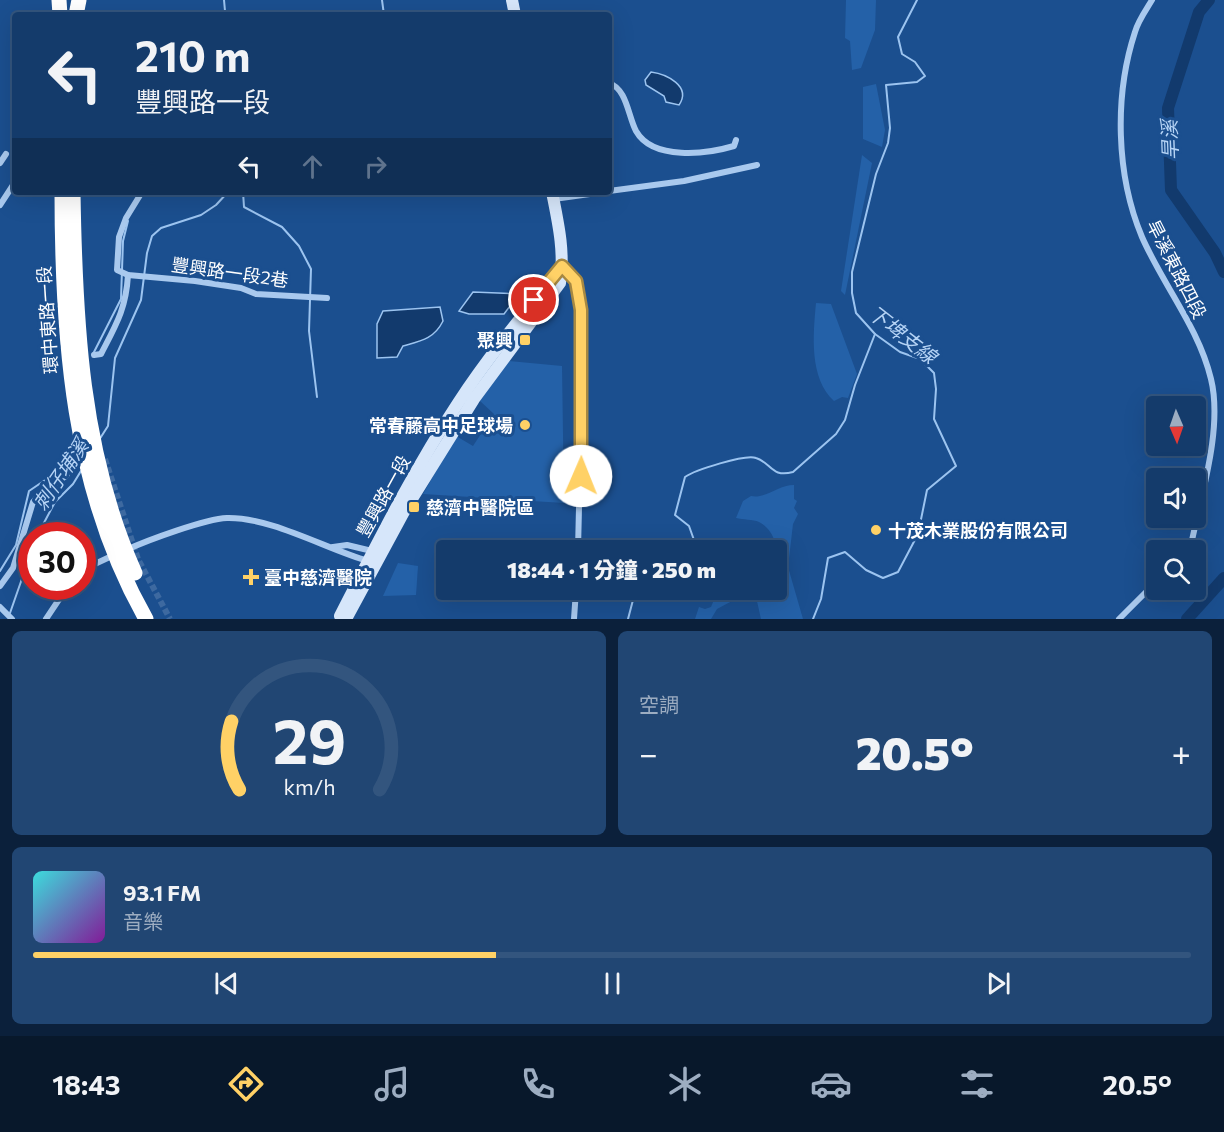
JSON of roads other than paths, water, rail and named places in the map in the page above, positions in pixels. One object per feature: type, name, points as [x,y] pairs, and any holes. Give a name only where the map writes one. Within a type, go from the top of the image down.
[{"type":"highway","points":[[62,195],[66,337],[83,450],[103,524],[146,619]]},
{"type":"highway","points":[[73,195],[76,312],[86,406],[94,448],[114,519],[130,563],[157,619]]},
{"type":"street","name":"旱溪東路四段","points":[[1152,0],[1135,31],[1122,95],[1123,164],[1131,206],[1143,238],[1181,308],[1205,359],[1212,380],[1213,434],[1192,540]]},
{"type":"street","points":[[612,85],[620,91],[637,133],[655,146],[685,153],[727,148],[734,146],[736,140]]},
{"type":"street","points":[[0,163],[6,154]]},
{"type":"street","points":[[612,191],[684,181],[757,165]]},
{"type":"street","points":[[1,202],[12,186]]},
{"type":"street","name":"環中東路一段","points":[[56,195],[62,356],[76,444]]},
{"type":"street","name":"環中東路一段","points":[[79,195],[80,307],[92,410]]},
{"type":"street","points":[[94,354],[101,354],[127,301],[128,276],[117,270],[119,237],[126,218],[140,195]]},
{"type":"street","points":[[552,196],[560,235],[562,266],[576,281],[583,338],[578,540]]},
{"type":"street","name":"豐興路一段","points":[[346,619],[396,506],[457,404],[520,317],[562,266]]},
{"type":"street","name":"豐興路一段2巷","points":[[128,276],[148,276],[241,288],[256,294],[327,298]]},
{"type":"street","points":[[0,586],[13,568],[33,502],[43,491],[66,476],[74,463]]},
{"type":"street","points":[[96,564],[148,540],[225,518],[252,520],[333,547],[347,555],[375,557]]},
{"type":"street","points":[[333,547],[347,545],[375,557]]},
{"type":"street","name":"豐興路一段","points":[[338,619],[375,557]]},
{"type":"street","points":[[1119,619],[1146,592]]},
{"type":"street","points":[[46,619],[59,600]]},
{"type":"street","points":[[574,619],[575,600]]},
{"type":"street","points":[[0,607],[12,619]]},
{"type":"waterway","points":[[222,12],[225,11],[224,0]]},
{"type":"waterway","name":"刺仔埔溪","points":[[382,0],[384,12]]},
{"type":"waterway","name":"下埤支線","points":[[813,619],[821,599],[828,558],[845,552],[866,570],[883,578],[898,572],[918,534],[927,490],[956,466],[934,419],[936,389],[934,373],[920,359],[900,352],[875,334],[856,313],[852,293],[852,272],[876,174],[888,143],[890,128],[886,85],[917,82],[925,76],[915,62],[902,54],[898,37],[917,0]]},
{"type":"waterway","name":"旱溪","points":[[1209,0],[1199,12],[1168,108],[1171,190],[1215,253],[1224,272]]},
{"type":"waterway","points":[[201,12],[205,12]]},
{"type":"waterway","name":"刺仔埔溪","points":[[99,440],[108,426],[115,358],[141,300],[147,253],[152,236],[161,228],[201,215],[216,205],[225,195]]},
{"type":"waterway","points":[[243,195],[244,207],[282,227],[299,246],[311,269],[309,331],[317,397]]},
{"type":"waterway","points":[[93,354],[121,299],[123,241],[128,221]]},
{"type":"waterway","points":[[694,540],[689,526],[675,515],[685,477],[720,463],[750,457],[761,460],[776,472],[793,472],[836,434],[845,420],[855,385],[875,334]]},
{"type":"waterway","points":[[0,571],[16,545],[29,491],[54,474],[68,456],[78,451]]},
{"type":"waterway","name":"刺仔埔溪","points":[[44,522],[55,502],[73,484],[81,471]]},
{"type":"waterway","name":"旱溪","points":[[1187,619],[1224,578]]},
{"type":"waterway","name":"刺仔埔溪","points":[[10,613],[18,590]]},
{"type":"waterway","points":[[628,619],[633,600]]},
{"type":"tunnel","points":[[105,459],[138,559],[170,619]]},
{"type":"place","name":"聚興","points":[[525,340]]},
{"type":"place","name":"常春藤高中足球場","points":[[525,425]]},
{"type":"place","name":"慈濟中醫院區","points":[[414,507]]},
{"type":"place","name":"十茂木業股份有限公司","points":[[876,530]]},
{"type":"place","name":"臺中慈濟醫院","points":[[251,577]]}]
